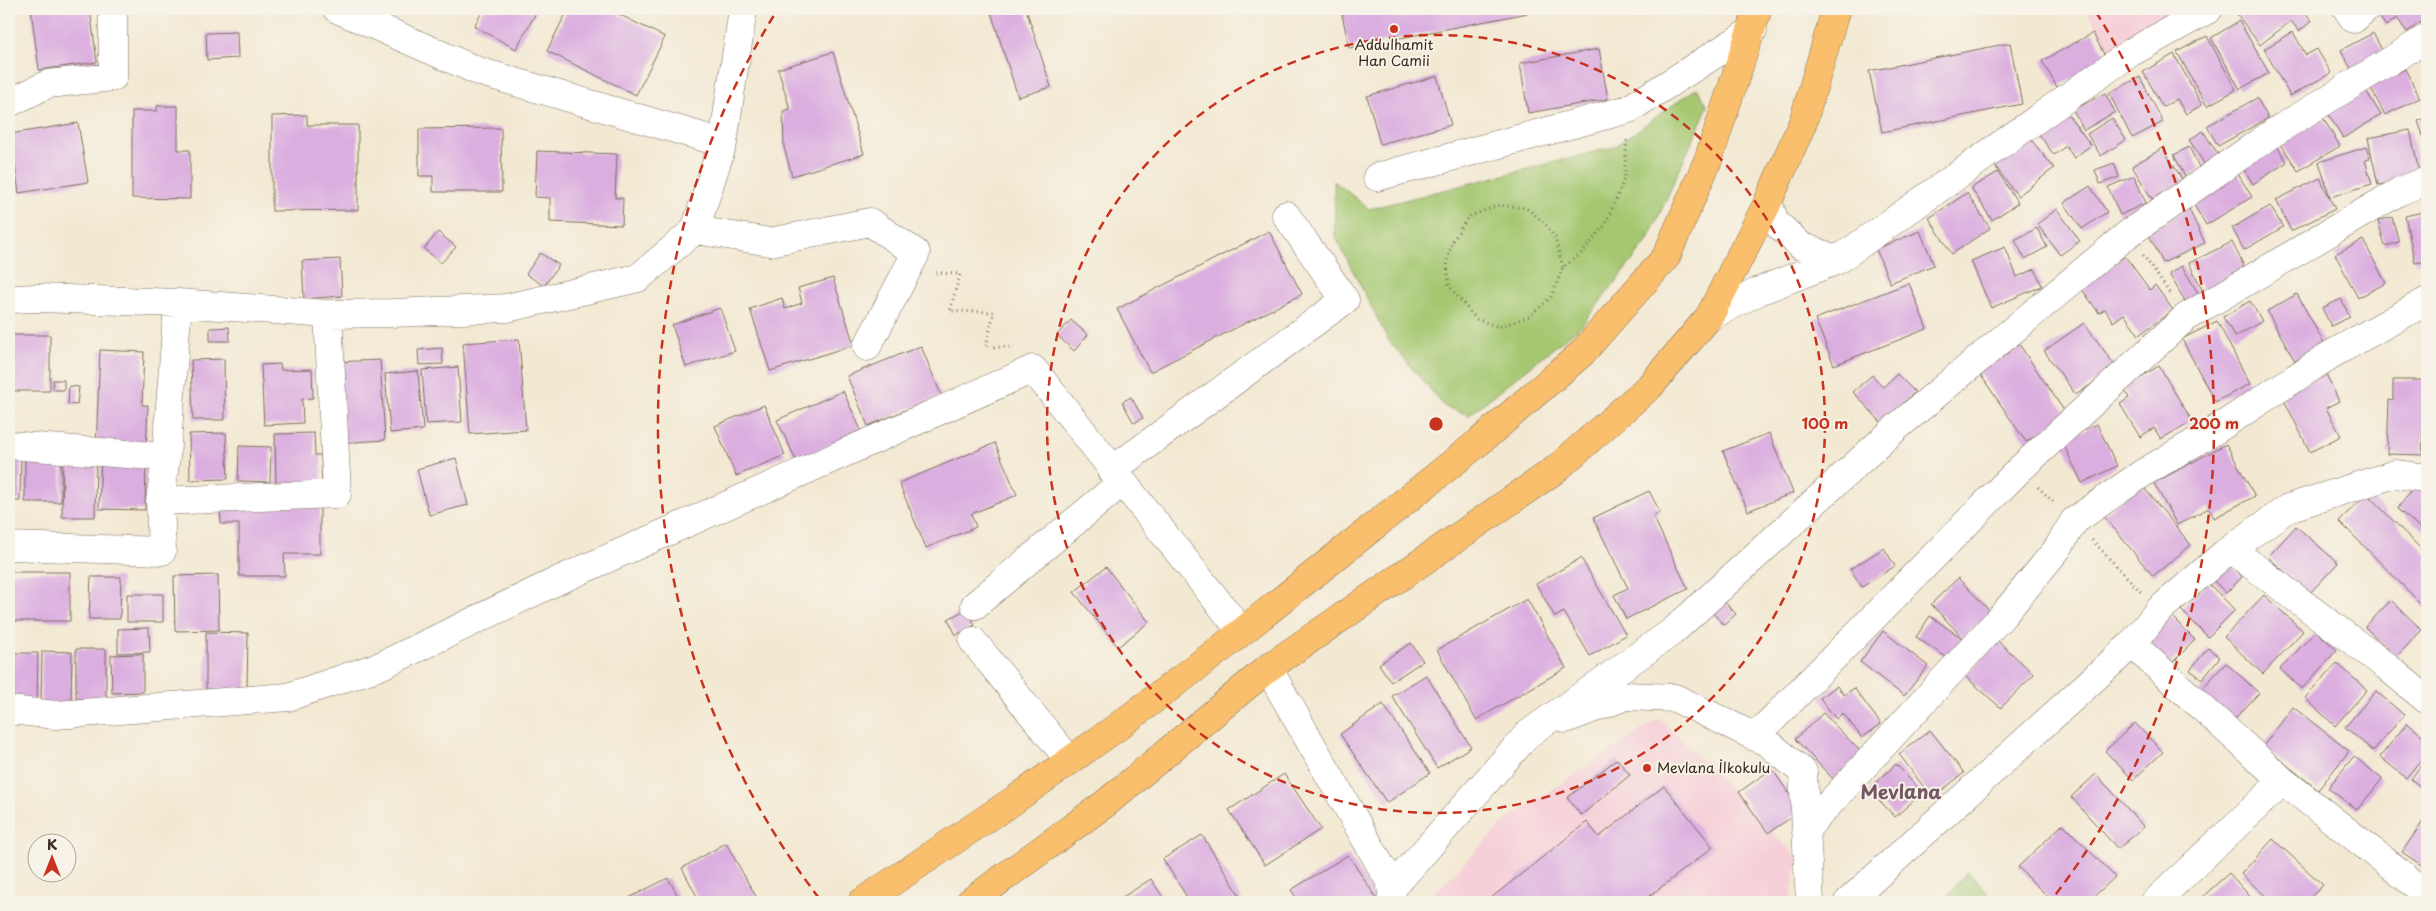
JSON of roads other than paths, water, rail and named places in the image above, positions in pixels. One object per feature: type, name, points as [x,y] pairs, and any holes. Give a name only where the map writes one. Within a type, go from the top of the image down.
[{"type":"main road","points":[[970,902],[1106,803],[1268,668],[1555,470],[1650,386],[1709,316],[1768,202],[1803,122],[1836,9]]},
{"type":"main road","points":[[862,902],[1070,761],[1242,632],[1479,442],[1580,354],[1666,257],[1708,160],[1755,19]]},
{"type":"street","points":[[9,102],[48,84],[113,78],[113,9]]},
{"type":"street","points":[[337,9],[478,71],[723,144]]},
{"type":"street","points":[[9,299],[39,298],[178,303],[328,314],[507,308],[638,278],[695,230],[723,144],[743,9]]},
{"type":"street","points":[[1709,316],[1760,291],[1838,260],[2130,53],[2209,9]]},
{"type":"street","points":[[2347,9],[2354,19],[2366,9]]},
{"type":"street","points":[[1377,177],[1629,109],[1755,19]]},
{"type":"street","points":[[1268,668],[1392,895],[1528,734],[1672,632],[1898,426],[2128,234],[2273,133],[2427,38]]},
{"type":"street","points":[[1755,737],[2020,469],[2186,316],[2400,191],[2427,181]]},
{"type":"street","points":[[1768,202],[1775,222],[1801,246],[1838,260]]},
{"type":"street","points":[[975,605],[1116,477],[1345,300],[1286,215]]},
{"type":"street","points":[[695,230],[770,242],[870,222],[916,253],[867,347]]},
{"type":"street","points":[[1806,829],[2004,614],[2058,548],[2063,516],[2143,473],[2214,431],[2332,354],[2427,301]]},
{"type":"street","points":[[9,546],[162,551],[160,501],[166,457],[178,303]]},
{"type":"street","points":[[160,501],[337,494],[328,314]]},
{"type":"street","points":[[9,710],[56,715],[288,697],[380,666],[557,581],[1033,369],[1116,477],[1242,632]]},
{"type":"street","points":[[9,445],[166,457]]},
{"type":"street","points":[[1848,902],[2132,644],[2159,610],[2226,552],[2232,550],[2288,508],[2395,474],[2427,478]]},
{"type":"street","points":[[2232,550],[2378,660],[2427,700]]},
{"type":"street","points":[[973,640],[1070,761]]},
{"type":"street","points":[[2132,644],[2283,781],[2427,894]]},
{"type":"street","points":[[1528,734],[1626,696],[1675,698],[1768,743],[1803,772],[1810,902]]},
{"type":"street","points":[[2155,902],[2283,781]]},
{"type":"place","name":"Addulhamit Han Camii","points":[[1394,29]]},
{"type":"place","name":"Mevlana İlkokulu","points":[[1647,768]]},
{"type":"district","name":"Mevlana","points":[[1901,792]]}]
